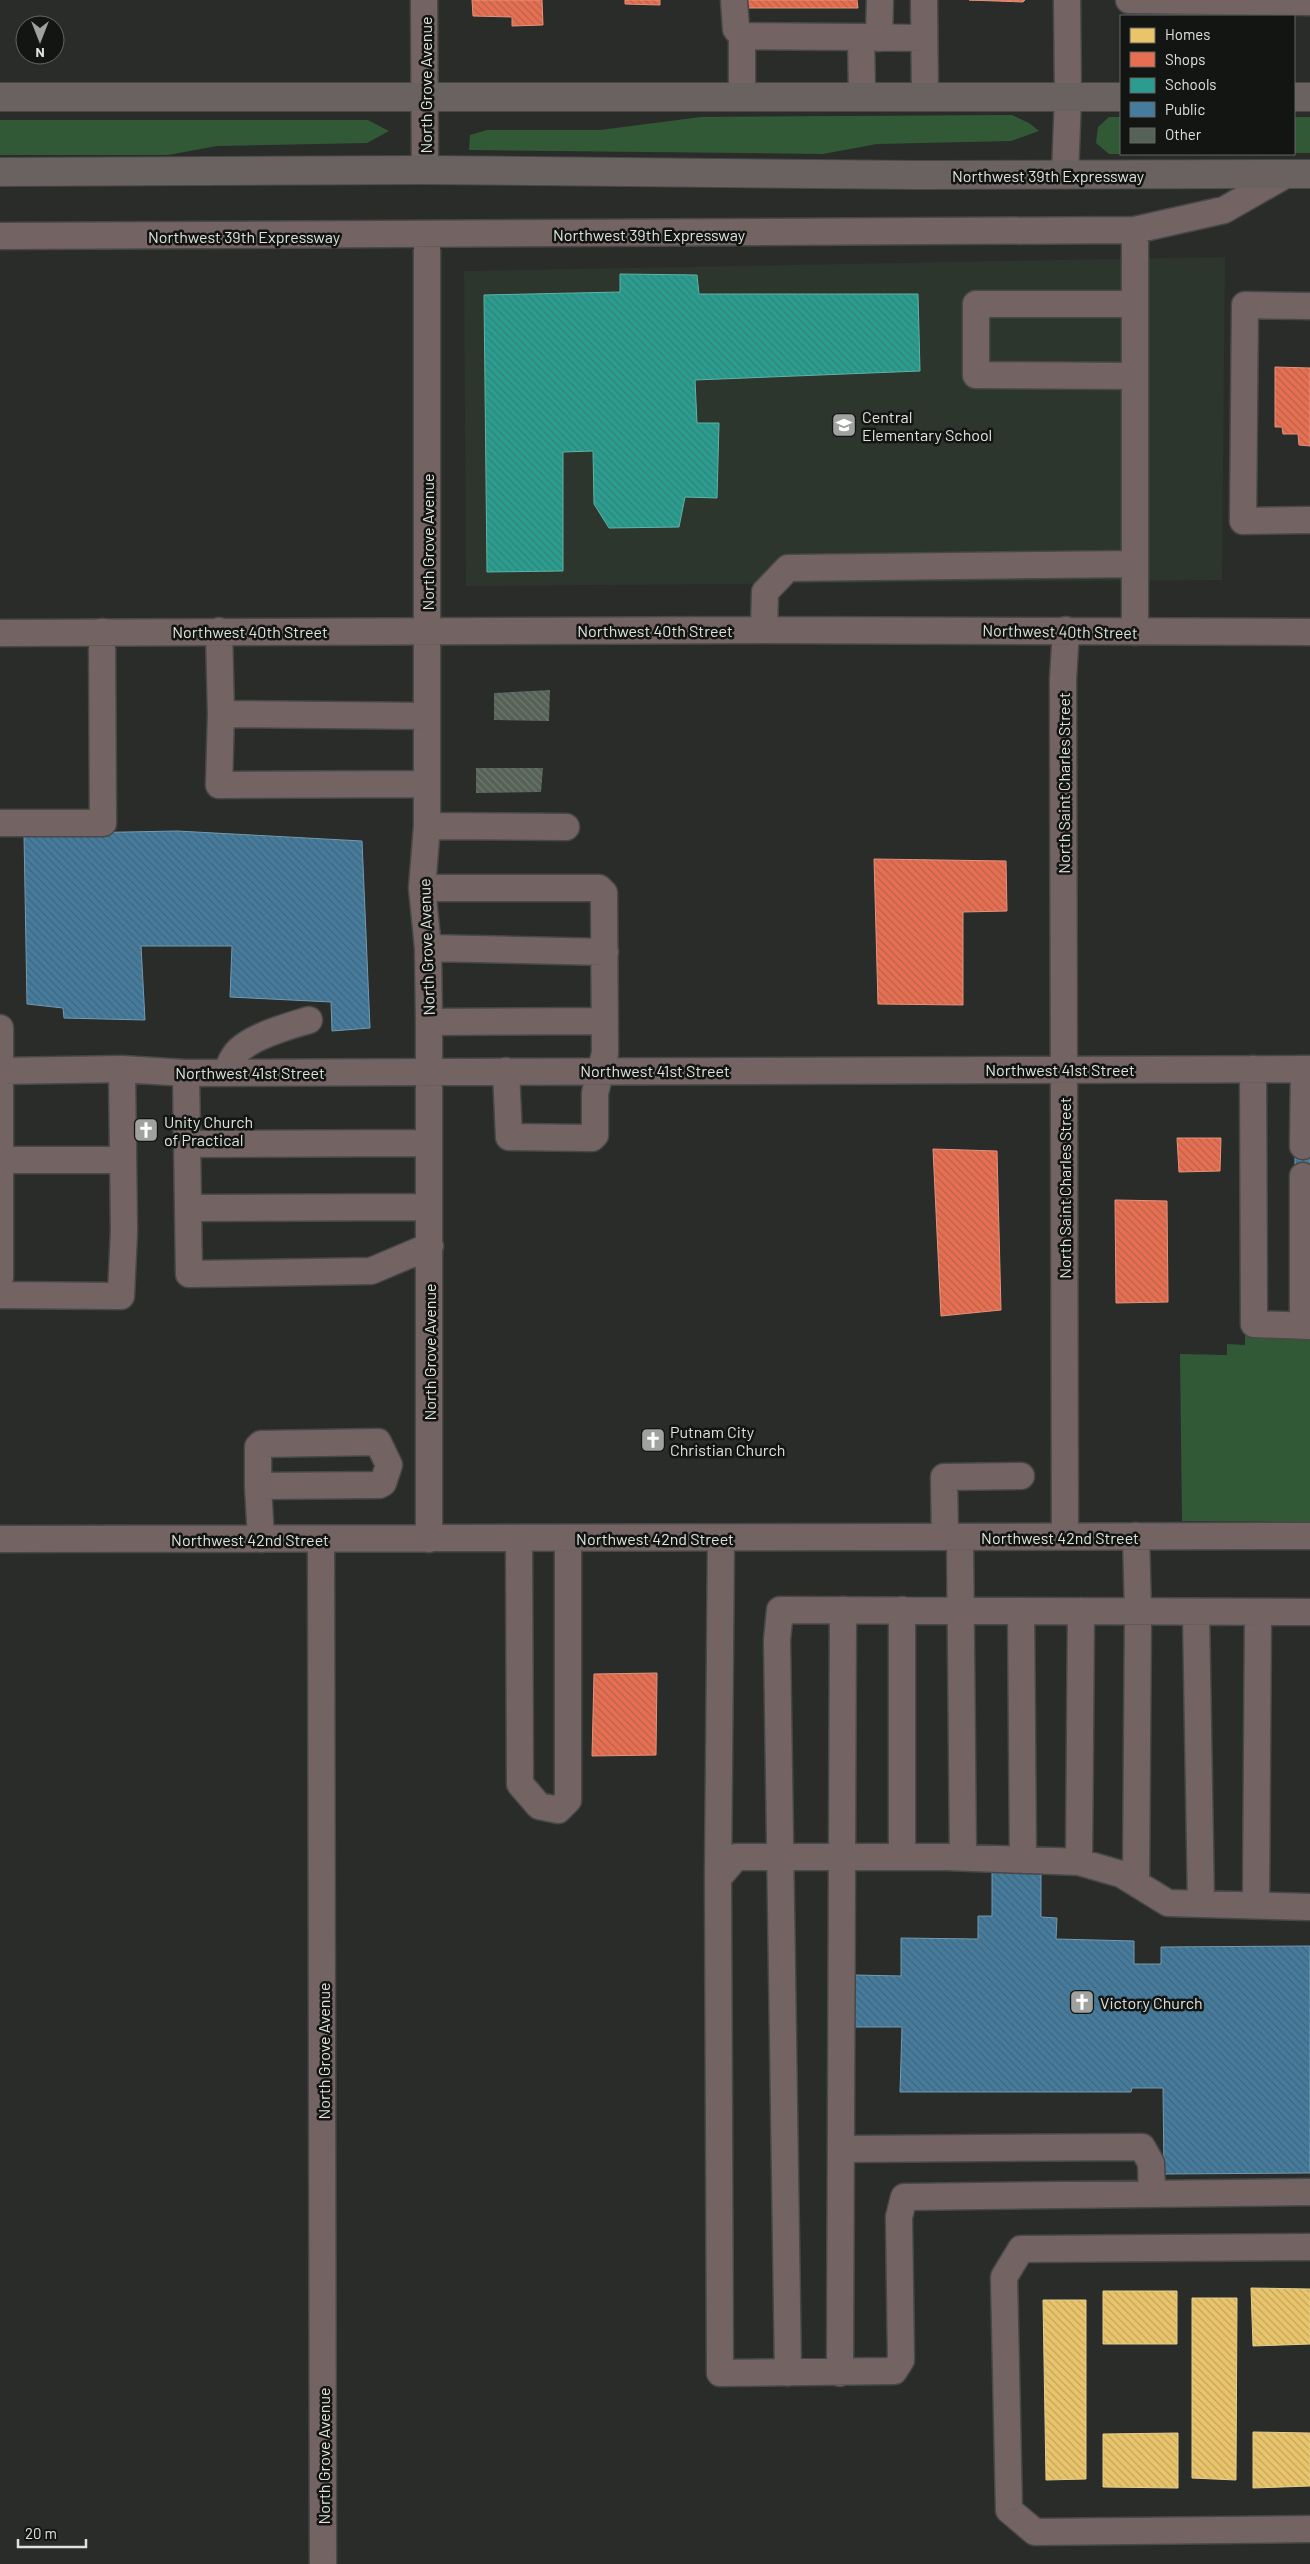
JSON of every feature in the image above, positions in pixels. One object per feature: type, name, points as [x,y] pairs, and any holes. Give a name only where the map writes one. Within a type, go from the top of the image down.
[{"type":"highway","points":[[0,97],[742,95],[1120,97]]},
{"type":"highway","points":[[1295,97],[1310,97]]},
{"type":"highway","name":"Northwest 39th Expressway","points":[[0,172],[425,170],[1065,175],[1298,174]]},
{"type":"street","name":"North Grove Avenue","points":[[424,0],[427,96],[425,170]]},
{"type":"street","points":[[734,0],[736,29],[742,36],[742,95]]},
{"type":"street","points":[[862,95],[870,37],[880,0]]},
{"type":"street","points":[[924,0],[926,95]]},
{"type":"street","points":[[1065,175],[1068,97],[1067,0]]},
{"type":"street","points":[[1129,0],[1310,2]]},
{"type":"street","points":[[742,36],[924,38]]},
{"type":"street","name":"Northwest 39th Expressway","points":[[0,236],[1135,230],[1224,210],[1298,174]]},
{"type":"street","points":[[1135,230],[1135,632]]},
{"type":"street","name":"North Grove Avenue","points":[[427,235],[427,826],[422,888],[428,948],[429,1022],[429,1539]]},
{"type":"street","points":[[1134,304],[976,304],[976,375],[1135,376]]},
{"type":"street","points":[[1310,306],[1245,305],[1243,521],[1310,520]]},
{"type":"street","points":[[764,630],[765,592],[788,568],[1135,564]]},
{"type":"street","name":"Northwest 40th Street","points":[[0,633],[427,630],[1310,632]]},
{"type":"street","name":"North Saint Charles Street","points":[[1065,1536],[1063,679],[1066,630]]},
{"type":"street","points":[[219,631],[221,714],[219,785],[427,784]]},
{"type":"street","points":[[0,823],[103,823],[102,632]]},
{"type":"street","points":[[221,714],[427,716]]},
{"type":"street","points":[[427,826],[566,827]]},
{"type":"street","points":[[422,888],[599,888],[604,893],[605,1053],[595,1093],[595,1135],[592,1138],[509,1136],[506,1071]]},
{"type":"street","points":[[428,948],[605,952]]},
{"type":"street","points":[[227,1073],[233,1056],[250,1043],[274,1030],[309,1020]]},
{"type":"street","points":[[429,1022],[605,1021]]},
{"type":"street","points":[[0,1028],[0,1277]]},
{"type":"street","points":[[0,1295],[121,1296],[124,1231],[122,1069]]},
{"type":"street","name":"Northwest 41st Street","points":[[1,1071],[122,1069],[186,1073],[227,1073],[600,1070],[1307,1069]]},
{"type":"street","points":[[1253,1069],[1254,1324],[1307,1326],[1303,1176]]},
{"type":"street","points":[[1303,1146],[1307,1069]]},
{"type":"street","points":[[186,1073],[189,1274],[371,1271],[430,1246]]},
{"type":"street","points":[[187,1144],[429,1143]]},
{"type":"street","points":[[1,1160],[123,1160]]},
{"type":"street","points":[[188,1208],[429,1207]]},
{"type":"street","points":[[258,1486],[379,1485],[383,1483],[389,1465],[378,1442],[261,1444],[258,1447],[258,1486],[261,1538]]},
{"type":"street","points":[[389,1465],[429,1465]]},
{"type":"street","points":[[963,1857],[960,1611],[944,1477],[1021,1476]]},
{"type":"street","points":[[1136,1536],[1138,1612],[1136,1884]]},
{"type":"street","name":"Northwest 42nd Street","points":[[0,1539],[1310,1536]]},
{"type":"street","name":"North Grove Avenue","points":[[321,1538],[323,2564]]},
{"type":"street","points":[[519,1538],[520,1784],[539,1806],[558,1810],[568,1800],[568,1538]]},
{"type":"street","points":[[721,1538],[718,1878],[720,2373],[894,2371],[900,2360],[899,2217],[904,2197],[1310,2192]]},
{"type":"street","points":[[788,2373],[780,1857],[778,1640],[780,1610],[1310,1612]]},
{"type":"street","points":[[840,2373],[843,1610]]},
{"type":"street","points":[[902,1610],[902,1857]]},
{"type":"street","points":[[1021,1611],[1023,1860]]},
{"type":"street","points":[[1079,1862],[1081,1611]]},
{"type":"street","points":[[1196,1612],[1201,1904]]},
{"type":"street","points":[[1256,1906],[1258,1612]]},
{"type":"street","points":[[718,1878],[736,1857],[963,1857],[1079,1862],[1121,1874],[1168,1903],[1310,1907]]},
{"type":"street","points":[[841,2149],[1142,2147],[1152,2163],[1152,2194]]},
{"type":"street","points":[[1310,2247],[1020,2249],[1004,2277],[1009,2510],[1035,2532],[1310,2529]]},
{"type":"shaded area","name":"Central Elementary School","points":[[1225,257],[1222,580],[466,586],[464,271]]},
{"type":"green space","points":[[1012,115],[1029,123],[1039,131],[1011,141],[877,144],[823,154],[469,150],[470,135],[487,130],[600,130],[701,117]]},
{"type":"green space","points":[[1109,117],[1120,117],[1120,154],[1109,154],[1096,143],[1098,127]]},
{"type":"green space","points":[[1295,117],[1310,117],[1310,153],[1295,153]]},
{"type":"green space","points":[[0,120],[368,120],[389,131],[367,143],[217,146],[168,155],[0,155]]},
{"type":"green space","points":[[1245,1335],[1310,1335],[1310,1522],[1182,1521],[1180,1354],[1227,1355],[1227,1344],[1245,1345]]},
{"type":"building: Homes","points":[[1251,2288],[1310,2289],[1310,2344],[1253,2346]]},
{"type":"building: Homes","points":[[1103,2291],[1177,2291],[1177,2344],[1103,2344]]},
{"type":"building: Homes","points":[[1192,2298],[1237,2298],[1236,2480],[1192,2478]]},
{"type":"building: Homes","points":[[1043,2300],[1086,2300],[1086,2479],[1046,2480]]},
{"type":"building: Homes","points":[[1253,2432],[1310,2433],[1310,2486],[1253,2488]]},
{"type":"building: Homes","points":[[1178,2433],[1178,2488],[1103,2487],[1103,2434]]},
{"type":"building: Shops","points":[[472,0],[542,0],[543,25],[512,26],[512,17],[473,16]]},
{"type":"building: Shops","points":[[625,0],[660,0],[660,5],[625,4]]},
{"type":"building: Shops","points":[[743,0],[857,0],[858,8],[743,8]]},
{"type":"building: Shops","points":[[969,0],[1025,0],[1023,2]]},
{"type":"building: Shops","points":[[1275,367],[1310,368],[1310,446],[1299,445],[1298,434],[1283,434],[1282,427],[1275,427]]},
{"type":"building: Shops","points":[[874,859],[1006,861],[1007,911],[963,912],[963,1005],[878,1004]]},
{"type":"building: Shops","points":[[1177,1138],[1221,1138],[1220,1171],[1179,1172]]},
{"type":"building: Shops","points":[[933,1149],[997,1151],[1001,1310],[941,1316]]},
{"type":"building: Shops","points":[[1115,1200],[1167,1201],[1168,1302],[1116,1303]]},
{"type":"building: Shops","points":[[657,1673],[656,1755],[592,1756],[594,1674]]},
{"type":"building: Schools","points":[[620,274],[697,275],[699,294],[918,294],[920,371],[695,380],[697,423],[719,423],[717,498],[685,497],[679,527],[609,528],[594,504],[593,451],[563,452],[563,571],[487,572],[484,295],[620,292]]},
{"type":"building: Public","points":[[177,831],[362,841],[370,1028],[332,1031],[331,1002],[230,997],[232,946],[141,946],[145,1020],[64,1018],[63,1008],[27,1004],[24,834]]},
{"type":"building: Public","points":[[1295,1150],[1310,1150],[1310,1172],[1295,1172]]},
{"type":"building: Public","name":"Victory Church","points":[[992,1872],[1041,1873],[1041,1917],[1057,1918],[1056,1939],[1134,1941],[1134,1964],[1161,1964],[1161,1947],[1310,1946],[1310,2173],[1164,2174],[1163,2088],[1132,2088],[1131,2092],[900,2092],[902,2027],[855,2027],[854,1975],[901,1976],[901,1938],[978,1939],[978,1916],[992,1916]]},
{"type":"building: Other","points":[[550,690],[549,721],[494,720],[494,693]]},
{"type":"building: Other","points":[[476,768],[543,768],[541,792],[476,793]]},
{"type":"place","name":"Central Elementary School","points":[[844,425]]},
{"type":"place","name":"Unity Church of Practical","points":[[146,1130]]},
{"type":"place","name":"Putnam City Christian Church","points":[[653,1440]]},
{"type":"place","name":"Victory Church","points":[[1082,2002]]}]
